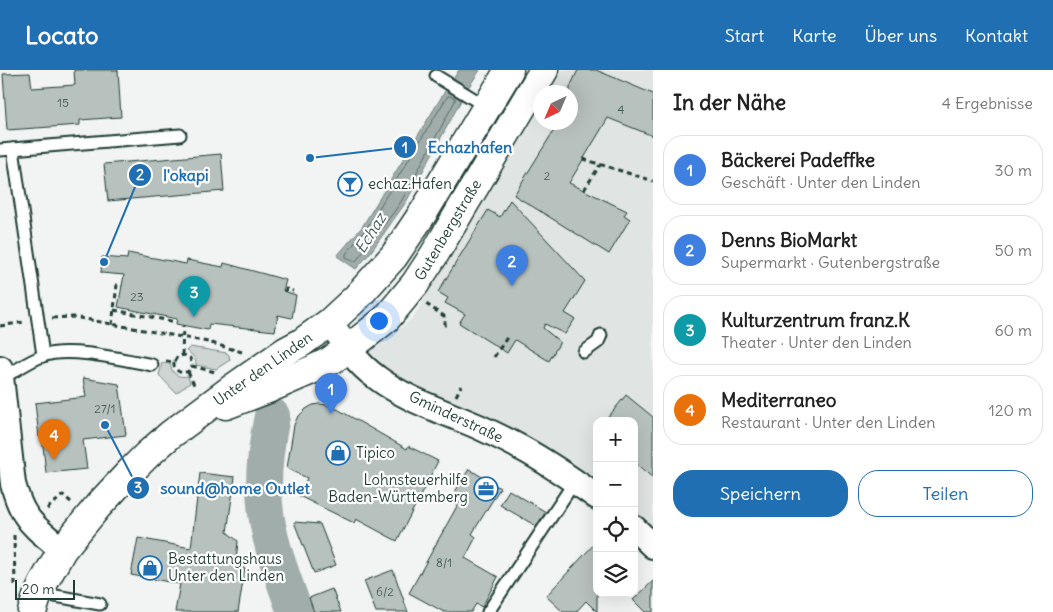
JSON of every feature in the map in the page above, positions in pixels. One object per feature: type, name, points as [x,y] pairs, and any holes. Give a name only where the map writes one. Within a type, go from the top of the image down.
[{"type":"main road","name":"Gutenbergstraße","points":[[330,322],[357,297],[394,256],[425,210],[480,103],[509,70]]},
{"type":"main road","name":"Gutenbergstraße","points":[[348,349],[386,319],[415,284],[544,70]]},
{"type":"main road","name":"Unter den Linden","points":[[28,599],[51,569],[62,550],[98,506],[130,471],[158,446],[197,402],[232,388],[330,322]]},
{"type":"main road","name":"Unter den Linden","points":[[197,402],[268,389],[330,361],[348,349]]},
{"type":"street","name":"Gminderstraße","points":[[330,322],[348,349],[376,378],[426,404],[524,449],[593,494]]},
{"type":"street","points":[[1,373],[13,484],[18,501],[25,515],[32,523],[62,550]]},
{"type":"street","points":[[638,532],[653,546]]},
{"type":"lane","points":[[436,76],[480,103]]},
{"type":"lane","points":[[0,150],[180,135]]},
{"type":"lane","points":[[13,149],[43,355]]},
{"type":"lane","points":[[584,352],[598,342],[602,335]]},
{"type":"lane","points":[[1,373],[14,372],[43,355],[60,353],[80,353],[152,364]]},
{"type":"lane","points":[[488,612],[575,481]]},
{"type":"lane","points":[[28,599],[100,604]]},
{"type":"path","points":[[583,159],[653,182]]},
{"type":"path","points":[[584,190],[600,165]]},
{"type":"path","points":[[415,284],[426,304],[444,316],[446,330]]},
{"type":"path","points":[[112,325],[117,285],[122,286]]},
{"type":"path","points":[[285,292],[286,289],[293,291]]},
{"type":"path","points":[[114,310],[176,322]]},
{"type":"path","points":[[0,326],[37,319],[74,317],[208,342],[249,354]]},
{"type":"path","points":[[182,355],[183,326]]},
{"type":"path","points":[[494,357],[508,336]]},
{"type":"path","points":[[187,356],[190,358],[192,366],[188,372],[183,373],[176,370],[174,362],[177,357],[187,356]]},
{"type":"path","points":[[152,364],[162,360],[174,362]]},
{"type":"path","points":[[192,366],[222,374]]},
{"type":"path","points":[[188,372],[197,402]]},
{"type":"path","points":[[14,534],[28,599]]},
{"type":"shaded area","points":[[562,70],[653,70],[653,546],[638,532],[638,417],[593,417],[593,495],[359,361],[413,318],[533,118],[533,130],[578,130],[578,85],[553,85]]},
{"type":"shaded area","points":[[190,347],[227,353],[230,360],[216,369],[196,365],[193,356],[186,351]]},
{"type":"shaded area","points":[[162,363],[170,364],[174,373],[178,376],[188,376],[190,383],[176,393],[159,375]]},
{"type":"water","points":[[459,70],[480,70],[466,91],[451,82]]},
{"type":"water","points":[[447,88],[463,97],[406,202],[370,253],[356,269],[337,256],[362,227]]},
{"type":"building","points":[[74,70],[118,70],[121,117],[80,120],[80,125],[7,130],[3,74],[30,73],[32,88],[75,85]]},
{"type":"building","points":[[578,70],[596,70],[653,94],[653,136],[608,118],[569,183],[627,211],[624,215],[630,219],[609,254],[514,195],[554,130],[578,130],[578,85],[571,85]]},
{"type":"building","points":[[221,154],[224,191],[108,201],[104,164]]},
{"type":"building","points":[[510,200],[585,281],[565,313],[575,319],[565,334],[545,324],[543,328],[560,342],[549,361],[515,340],[507,353],[459,323],[465,314],[445,303],[448,298],[438,292],[488,210],[500,217]]},
{"type":"building","points":[[128,253],[186,264],[187,260],[223,267],[224,263],[286,280],[283,291],[296,295],[292,318],[278,315],[275,331],[209,324],[208,330],[176,324],[177,319],[118,307],[124,275],[101,273],[102,257],[127,259]]},
{"type":"building","points":[[83,378],[119,384],[126,435],[83,440],[87,469],[46,473],[42,437],[39,437],[35,403],[86,397]]},
{"type":"building","points":[[626,395],[653,417],[653,478],[638,465],[638,417],[608,417]]},
{"type":"building","points":[[319,404],[339,410],[407,449],[408,446],[438,461],[397,541],[356,519],[354,523],[299,496],[307,478],[287,468],[294,425],[297,418],[306,409]]},
{"type":"building","points":[[469,469],[500,488],[472,534],[476,537],[465,558],[498,577],[482,607],[476,604],[471,612],[444,612],[409,593],[462,497],[455,492]]},
{"type":"building","points":[[200,473],[235,477],[227,532],[238,541],[236,561],[245,569],[238,612],[175,612],[180,584],[131,575],[138,538],[191,548]]},
{"type":"building","points":[[509,490],[546,512],[536,526],[500,505]]},
{"type":"building","points":[[294,522],[320,524],[336,565],[314,573]]},
{"type":"building","points":[[593,545],[593,597],[597,597],[597,612],[586,601],[576,612],[563,612],[546,596]]},
{"type":"building","points":[[393,570],[408,612],[376,612],[364,581]]},
{"type":"building","points":[[653,581],[653,612],[645,612],[633,600]]},
{"type":"building","points":[[332,589],[341,612],[314,612],[309,598]]},
{"type":"waterway","name":"Echaz","points":[[272,416],[265,460],[265,504],[269,532],[295,612]]},
{"type":"place","name":"Echazhafen","points":[[310,158]]},
{"type":"place","name":"echaz.Hafen","points":[[350,184]]},
{"type":"place","name":"l'okapi","points":[[104,262]]},
{"type":"place","name":"Denns BioMarkt","points":[[512,286]]},
{"type":"place","name":"Kulturzentrum franz.K","points":[[194,317]]},
{"type":"place","name":"Bäckerei Padeffke","points":[[331,414]]},
{"type":"place","name":"sound@home Outlet","points":[[105,425]]},
{"type":"place","name":"Tipico","points":[[338,453]]},
{"type":"place","name":"Mediterraneo","points":[[54,460]]},
{"type":"place","name":"Lohnsteuerhilfe Baden-Württemberg","points":[[486,489]]},
{"type":"place","name":"Bestattungshaus Unter den Linden","points":[[150,568]]}]
